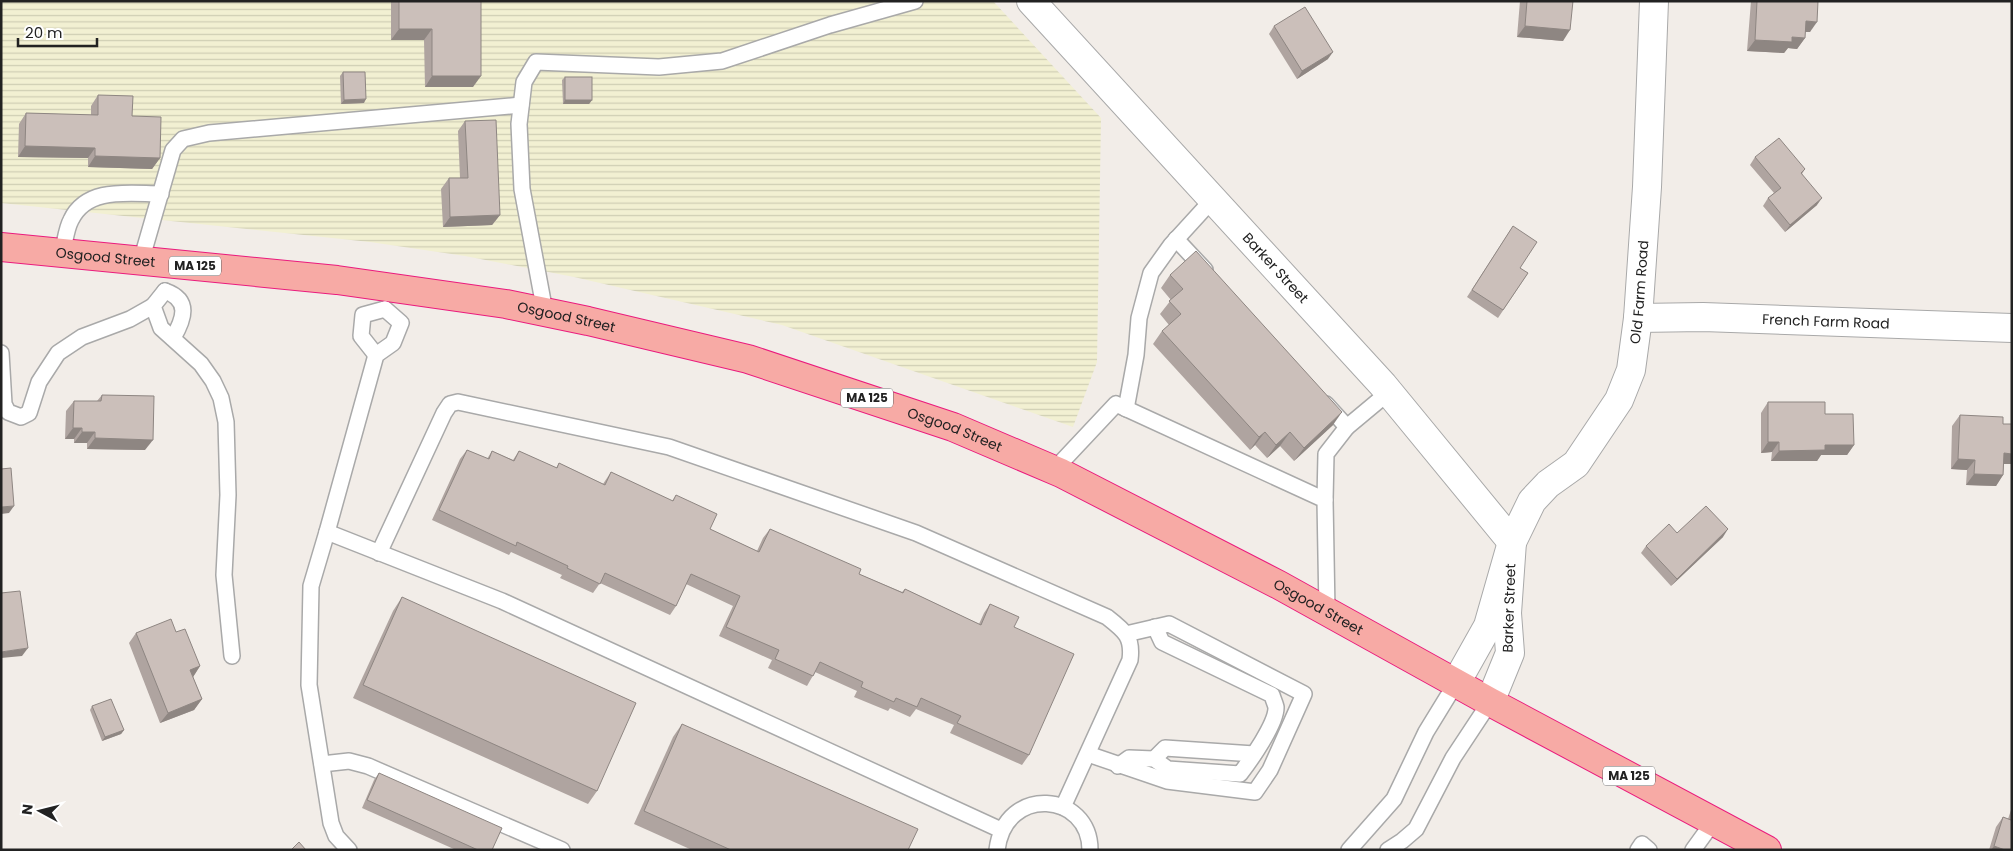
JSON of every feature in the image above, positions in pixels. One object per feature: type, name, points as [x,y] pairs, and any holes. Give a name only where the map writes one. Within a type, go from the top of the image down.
[{"type":"highway","name":"Osgood Street","points":[[1,247],[149,261],[387,298],[545,312],[748,359],[953,427],[1054,470],[1327,611],[1490,702],[1768,850]]},
{"type":"street","name":"Barker Street","points":[[1031,1],[1389,392],[1512,542],[1507,613],[1510,653],[1490,702]]},
{"type":"street","name":"Old Farm Road","points":[[1512,542],[1532,501],[1548,484],[1576,464],[1619,400],[1631,370],[1638,318],[1647,187],[1654,1]]},
{"type":"street","name":"French Farm Road","points":[[1638,318],[1713,318],[2012,328]]},
{"type":"street","name":"Barker Street","points":[[1456,683],[1488,626],[1512,542]]},
{"type":"lane","points":[[545,312],[522,189],[519,124],[524,82],[536,62],[659,67],[722,61],[830,25],[915,1]]},
{"type":"lane","points":[[173,338],[182,323],[183,305],[176,295],[165,291],[149,261],[161,194],[173,150],[183,139],[209,133],[521,105]]},
{"type":"lane","points":[[62,253],[71,220],[81,204],[102,194],[161,194]]},
{"type":"lane","points":[[1126,409],[1136,355],[1139,318],[1151,273],[1176,239],[1213,199]]},
{"type":"lane","points":[[1176,239],[1216,282]]},
{"type":"lane","points":[[1,353],[4,404],[8,412],[21,417],[29,413],[39,382],[58,353],[82,337],[130,319],[153,306],[165,291]]},
{"type":"lane","points":[[349,850],[336,836],[331,823],[309,685],[311,586],[376,355],[393,343],[400,323],[387,298],[363,315],[361,336],[376,355]]},
{"type":"lane","points":[[153,306],[161,328],[201,364],[214,381],[221,398],[226,422],[228,495],[224,575],[232,656]]},
{"type":"lane","points":[[1314,391],[1347,427]]},
{"type":"lane","points":[[1327,611],[1326,454],[1347,427],[1389,392]]},
{"type":"lane","points":[[379,553],[444,413],[450,404],[458,402],[669,447],[804,492],[925,536],[1107,618],[1126,634],[1131,642],[1130,660],[1063,807]]},
{"type":"lane","points":[[1054,470],[1116,404],[1325,500]]},
{"type":"lane","points":[[327,532],[502,601],[1002,830]]},
{"type":"lane","points":[[1088,754],[1118,766],[1167,781],[1255,792],[1270,770],[1304,694],[1169,624],[1126,634]]},
{"type":"lane","points":[[1118,766],[1129,758],[1154,760],[1168,769],[1230,775],[1240,774],[1254,754],[1272,720],[1276,707],[1272,695],[1162,642],[1155,627]]},
{"type":"lane","points":[[1349,850],[1394,799],[1426,732],[1456,683]]},
{"type":"lane","points":[[1388,850],[1416,829],[1453,758],[1490,702]]},
{"type":"lane","points":[[1154,760],[1165,748],[1254,754]]},
{"type":"lane","points":[[322,764],[348,761],[368,766],[562,850]]},
{"type":"lane","points":[[997,850],[1002,830],[1007,821],[1018,810],[1033,804],[1048,803],[1063,807],[1076,816],[1086,829],[1090,850]]},
{"type":"lane","points":[[1693,850],[1714,821]]},
{"type":"lane","points":[[1638,850],[1642,844],[1648,850]]},
{"type":"shaded area","points":[[1,1],[993,1],[1101,118],[1097,362],[1073,427],[782,325],[574,277],[465,256],[370,242],[1,203]]},
{"type":"building","points":[[399,1],[481,1],[481,76],[432,76],[432,29],[399,29]]},
{"type":"building","points":[[1527,1],[1573,1],[1570,30],[1525,26]]},
{"type":"building","points":[[1757,1],[1818,1],[1817,22],[1806,21],[1805,38],[1792,37],[1792,42],[1755,40]]},
{"type":"building","points":[[1305,7],[1333,52],[1302,71],[1274,26]]},
{"type":"building","points":[[343,72],[365,72],[366,99],[344,100]]},
{"type":"building","points":[[565,77],[592,77],[592,100],[565,100]]},
{"type":"building","points":[[98,95],[133,96],[132,116],[161,117],[160,158],[95,156],[95,148],[25,146],[26,113],[98,115]]},
{"type":"building","points":[[496,120],[500,215],[450,217],[449,178],[468,178],[465,121]]},
{"type":"building","points":[[1779,138],[1805,169],[1801,173],[1822,198],[1790,225],[1768,198],[1781,188],[1755,157]]},
{"type":"building","points":[[1513,226],[1537,242],[1520,268],[1528,273],[1503,310],[1472,290]]},
{"type":"building","points":[[1196,251],[1342,412],[1304,448],[1290,432],[1276,445],[1265,432],[1259,437],[1162,331],[1181,314],[1169,301],[1183,289],[1170,275]]},
{"type":"building","points":[[102,395],[154,396],[153,440],[95,438],[95,432],[82,432],[82,428],[73,428],[74,401],[101,401]]},
{"type":"building","points":[[1768,402],[1825,402],[1825,414],[1853,414],[1854,445],[1825,445],[1825,450],[1779,451],[1779,442],[1768,442]]},
{"type":"building","points":[[1960,415],[2003,417],[2003,424],[2012,424],[2012,454],[2004,453],[2003,475],[1974,474],[1975,460],[1958,459]]},
{"type":"building","points":[[467,450],[489,459],[492,451],[514,461],[519,451],[557,468],[559,463],[605,485],[611,472],[673,501],[676,495],[717,514],[710,529],[759,552],[770,529],[861,569],[859,574],[903,593],[905,589],[981,625],[990,604],[1019,617],[1014,627],[1074,654],[1029,755],[957,723],[961,716],[921,698],[917,707],[896,698],[894,702],[861,687],[863,682],[820,662],[813,676],[775,659],[779,650],[726,627],[740,596],[691,574],[676,606],[605,573],[600,584],[567,568],[568,566],[517,542],[516,546],[439,510]]},
{"type":"building","points":[[11,468],[14,506],[1,507],[1,469]]},
{"type":"building","points":[[1706,506],[1728,529],[1677,579],[1646,546],[1669,524],[1677,533]]},
{"type":"building","points":[[20,591],[28,648],[1,652],[1,593]]},
{"type":"building","points":[[402,597],[636,703],[597,791],[363,685]]},
{"type":"building","points":[[171,619],[176,632],[185,629],[200,666],[190,670],[202,699],[168,713],[136,633]]},
{"type":"building","points":[[111,699],[124,730],[105,737],[92,706]]},
{"type":"building","points":[[682,724],[918,829],[908,850],[731,850],[644,811]]},
{"type":"building","points":[[379,773],[502,828],[492,850],[478,850],[367,800]]},
{"type":"building","points":[[2003,817],[2011,820],[2012,818],[2012,850],[2005,850],[1994,846]]},
{"type":"building","points":[[299,842],[306,850],[291,850]]}]
